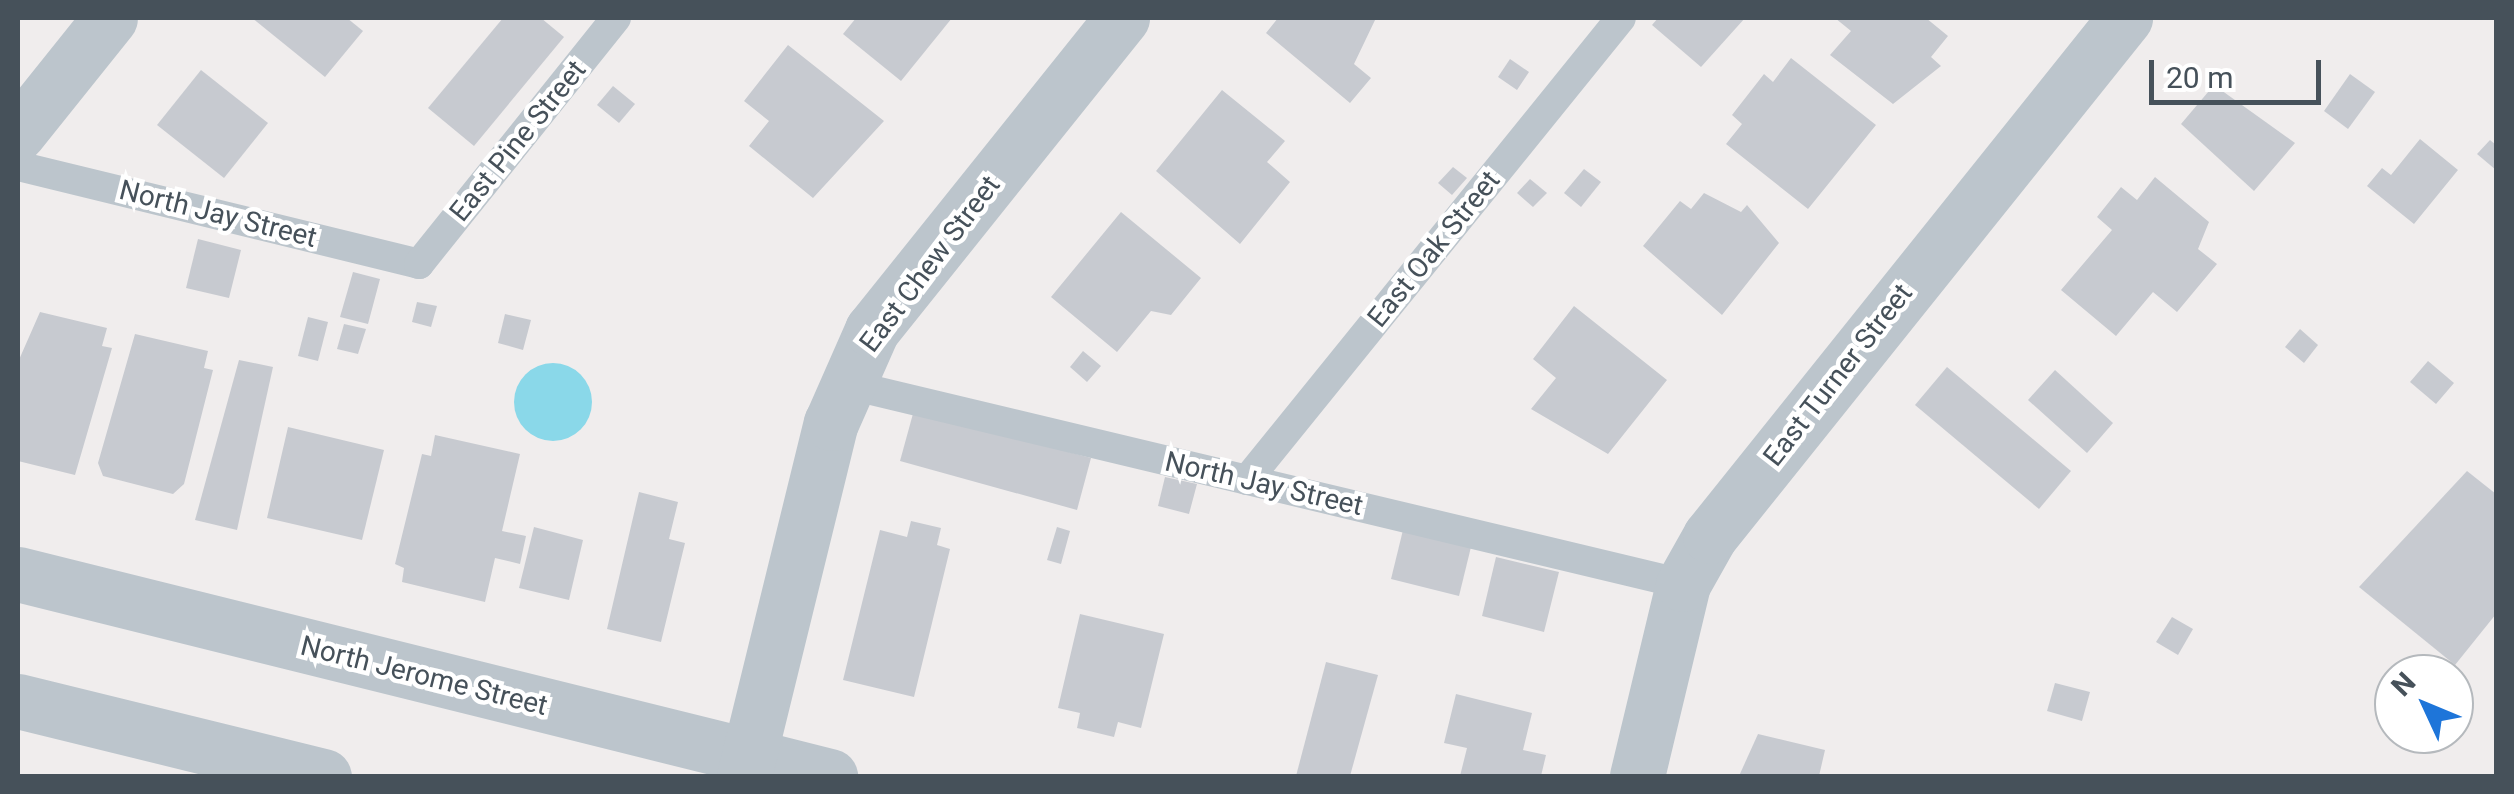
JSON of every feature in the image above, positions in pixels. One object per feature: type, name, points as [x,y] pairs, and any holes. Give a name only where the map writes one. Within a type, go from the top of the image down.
[{"type":"street","points":[[18,133],[110,18]]},
{"type":"street","name":"East Chew Street","points":[[746,767],[846,384],[872,330],[1122,18]]},
{"type":"street","name":"East Turner Street","points":[[1637,776],[1682,584],[1710,536],[2124,18]]},
{"type":"street","name":"North Jerome Street","points":[[18,574],[746,767],[830,776]]},
{"type":"street","points":[[18,700],[324,776]]},
{"type":"lane","name":"East Pine Street","points":[[419,264],[616,18]]},
{"type":"lane","name":"East Oak Street","points":[[1248,480],[1622,18]]},
{"type":"lane","name":"North Jay Street","points":[[18,166],[419,264]]},
{"type":"lane","name":"North Jay Street","points":[[846,384],[1682,584]]},
{"type":"water","points":[[545,363],[561,363],[586,380],[592,402],[586,424],[575,435],[561,441],[545,441],[520,424],[514,410],[514,394],[531,369]]},
{"type":"building","points":[[252,18],[347,18],[363,31],[325,77]]},
{"type":"building","points":[[503,18],[541,18],[564,37],[474,146],[428,108]]},
{"type":"building","points":[[856,18],[952,18],[901,81],[843,34]]},
{"type":"building","points":[[1278,18],[1376,18],[1354,64],[1371,78],[1350,103],[1266,33]]},
{"type":"building","points":[[1658,18],[1745,18],[1701,67],[1652,25]]},
{"type":"building","points":[[1835,18],[1926,18],[1948,36],[1931,57],[1941,66],[1893,104],[1830,55],[1851,31]]},
{"type":"building","points":[[788,45],[884,121],[813,198],[749,146],[769,121],[744,101]]},
{"type":"building","points":[[1791,58],[1876,125],[1808,209],[1726,144],[1742,124],[1732,115],[1764,74],[1773,82]]},
{"type":"building","points":[[1510,59],[1529,72],[1517,90],[1498,77]]},
{"type":"building","points":[[201,70],[268,123],[224,178],[157,125]]},
{"type":"building","points":[[2350,74],[2375,92],[2348,129],[2324,111]]},
{"type":"building","points":[[2214,85],[2295,143],[2254,191],[2181,124]]},
{"type":"building","points":[[613,86],[635,104],[619,123],[597,105]]},
{"type":"building","points":[[1222,90],[1285,141],[1267,162],[1290,182],[1240,244],[1156,171]]},
{"type":"building","points":[[2420,139],[2458,170],[2414,224],[2367,186],[2382,168],[2391,175]]},
{"type":"building","points":[[2490,140],[2496,145],[2496,170],[2477,154]]},
{"type":"building","points":[[1453,167],[1467,178],[1452,195],[1438,183]]},
{"type":"building","points":[[1584,169],[1601,182],[1581,207],[1564,193]]},
{"type":"building","points":[[2155,177],[2209,222],[2198,249],[2217,264],[2177,312],[2153,292],[2116,336],[2061,290],[2112,230],[2097,217],[2121,187],[2137,200]]},
{"type":"building","points":[[1530,179],[1547,193],[1533,207],[1517,193]]},
{"type":"building","points":[[1704,193],[1741,212],[1747,205],[1779,243],[1722,315],[1643,246],[1680,201],[1691,209]]},
{"type":"building","points":[[1121,212],[1201,278],[1171,315],[1151,311],[1117,352],[1051,297]]},
{"type":"building","points":[[198,239],[241,250],[229,298],[186,288]]},
{"type":"building","points":[[353,272],[380,279],[368,324],[340,317]]},
{"type":"building","points":[[417,302],[437,306],[431,327],[412,322]]},
{"type":"building","points":[[1574,306],[1667,380],[1608,454],[1531,409],[1556,378],[1533,359]]},
{"type":"building","points":[[40,312],[107,328],[102,346],[112,348],[75,475],[18,461],[18,362]]},
{"type":"building","points":[[505,314],[531,320],[523,350],[498,343]]},
{"type":"building","points":[[308,317],[328,322],[318,361],[298,356]]},
{"type":"building","points":[[344,324],[366,329],[358,354],[337,349]]},
{"type":"building","points":[[2300,329],[2318,345],[2304,363],[2285,347]]},
{"type":"building","points":[[135,334],[208,351],[204,368],[213,370],[184,484],[173,494],[103,476],[98,463]]},
{"type":"building","points":[[1083,351],[1101,366],[1087,382],[1070,367]]},
{"type":"building","points":[[239,360],[273,367],[237,530],[195,520]]},
{"type":"building","points":[[2428,361],[2454,383],[2436,404],[2410,382]]},
{"type":"building","points":[[1947,367],[2071,471],[2039,509],[1915,405]]},
{"type":"building","points":[[2055,370],[2113,423],[2087,453],[2028,400]]},
{"type":"building","points":[[914,410],[1091,458],[1077,510],[900,461]]},
{"type":"building","points":[[288,427],[384,450],[362,540],[267,518]]},
{"type":"building","points":[[435,435],[520,454],[502,531],[526,536],[520,564],[495,558],[485,602],[402,582],[404,568],[395,564],[422,454],[431,456]]},
{"type":"building","points":[[2467,471],[2496,494],[2496,614],[2464,654],[2441,654],[2359,587]]},
{"type":"building","points":[[1165,477],[1197,484],[1189,514],[1158,506]]},
{"type":"building","points":[[639,492],[678,502],[669,539],[685,543],[661,642],[607,629]]},
{"type":"building","points":[[911,521],[941,528],[937,545],[950,549],[914,697],[843,680],[880,530],[907,537]]},
{"type":"building","points":[[534,527],[583,540],[569,600],[519,588]]},
{"type":"building","points":[[1057,527],[1070,531],[1061,564],[1047,560]]},
{"type":"building","points":[[1403,530],[1471,547],[1459,596],[1391,579]]},
{"type":"building","points":[[1496,557],[1559,572],[1544,632],[1482,616]]},
{"type":"building","points":[[1080,614],[1164,634],[1141,728],[1118,722],[1114,737],[1077,728],[1080,713],[1058,708]]},
{"type":"building","points":[[2172,617],[2193,629],[2178,655],[2156,642]]},
{"type":"building","points":[[1326,662],[1378,675],[1350,776],[1296,776]]},
{"type":"building","points":[[2055,683],[2090,692],[2082,721],[2047,711]]},
{"type":"building","points":[[1456,694],[1532,713],[1523,750],[1546,755],[1541,776],[1460,776],[1467,748],[1444,743]]},
{"type":"building","points":[[1758,734],[1825,750],[1819,776],[1739,776]]}]
